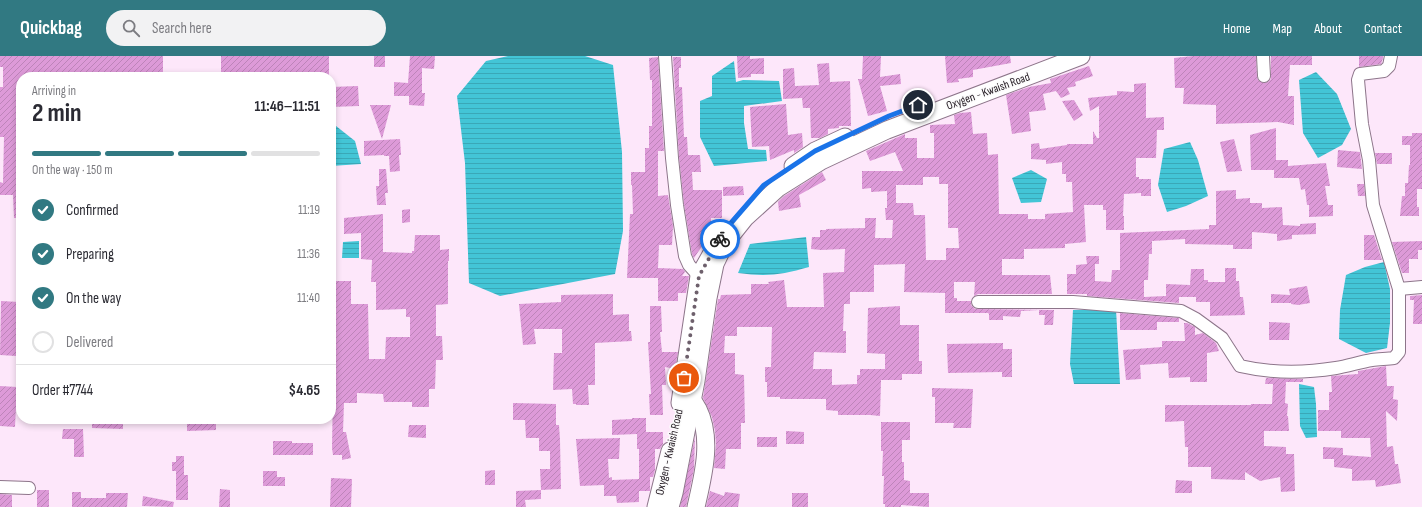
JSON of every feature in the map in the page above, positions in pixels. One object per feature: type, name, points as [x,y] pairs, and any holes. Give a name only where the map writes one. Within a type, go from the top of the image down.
[{"type":"main road","name":"Oxygen - Kwaish Road","points":[[670,507],[674,493],[687,396],[699,276],[724,231],[764,185],[815,151],[889,116],[1052,56]]},
{"type":"main road","name":"Oxygen - Kwaish Road","points":[[656,507],[687,396],[715,264],[725,243],[744,218],[778,188],[821,161],[887,130],[1081,56]]},
{"type":"main road","points":[[687,396],[701,416],[706,438],[704,473],[696,507]]},
{"type":"street","points":[[665,56],[670,137],[677,205],[685,256],[689,265],[699,276]]},
{"type":"street","points":[[1263,56],[1264,76]]},
{"type":"street","points":[[978,302],[1073,302],[1181,311],[1196,319],[1222,338],[1240,366],[1253,369],[1297,371],[1335,368],[1373,360],[1394,358],[1398,352],[1400,289],[1374,205],[1369,160],[1362,124],[1358,80],[1360,74],[1384,71],[1388,66],[1391,56]]},
{"type":"street","points":[[1400,289],[1422,287]]},
{"type":"street","points":[[0,487],[29,488]]},
{"type":"water","points":[[508,56],[585,56],[613,65],[622,152],[623,231],[615,274],[500,296],[469,283],[465,163],[457,96],[486,61]]},
{"type":"water","points":[[734,61],[736,82],[743,80],[779,81],[782,101],[744,106],[744,123],[748,149],[766,150],[767,161],[714,166],[700,137],[700,101],[712,96],[712,76]]},
{"type":"water","points":[[1316,72],[1337,94],[1351,129],[1342,145],[1318,158],[1303,133],[1299,80]]},
{"type":"water","points":[[336,126],[355,141],[361,164],[336,166]]},
{"type":"water","points":[[1190,142],[1198,160],[1208,196],[1186,206],[1167,212],[1158,185],[1164,149]]},
{"type":"water","points":[[1031,170],[1047,179],[1041,202],[1021,203],[1012,178]]},
{"type":"water","points":[[806,237],[809,267],[774,274],[757,275],[738,273],[750,244]]},
{"type":"water","points":[[359,241],[359,258],[342,258],[343,242]]},
{"type":"water","points":[[1384,262],[1390,289],[1390,323],[1387,348],[1366,353],[1339,339],[1340,310],[1346,275],[1365,267]]},
{"type":"water","points":[[1116,309],[1120,384],[1074,384],[1070,364],[1073,310]]},
{"type":"water","points":[[1299,384],[1314,387],[1317,437],[1306,438],[1300,426]]},
{"type":"building","points":[[0,56],[163,56],[163,72],[16,72],[16,218],[14,218],[13,195],[0,195],[0,182],[3,183],[4,137],[0,137],[0,87],[3,87],[3,67],[0,67]]},
{"type":"building","points":[[221,56],[329,56],[329,72],[221,72]]},
{"type":"building","points":[[374,56],[385,56],[385,67],[374,67]]},
{"type":"building","points":[[410,56],[435,56],[434,69],[422,68],[422,93],[425,93],[424,106],[409,105],[409,96],[394,96],[394,82],[408,83]]},
{"type":"building","points":[[737,56],[750,56],[750,59],[764,58],[764,74],[751,74],[751,77],[738,78]]},
{"type":"building","points":[[863,56],[881,56],[880,77],[900,74],[901,84],[880,86],[887,111],[868,116],[858,79],[862,79]]},
{"type":"building","points":[[945,56],[1010,56],[1011,63],[973,70],[973,77],[958,79],[959,82],[947,83]]},
{"type":"building","points":[[1193,56],[1256,56],[1257,77],[1258,80],[1264,83],[1271,79],[1271,56],[1312,56],[1312,65],[1290,65],[1288,96],[1294,96],[1294,125],[1278,122],[1216,124],[1216,105],[1183,104],[1184,88],[1175,88],[1174,58]]},
{"type":"building","points":[[1359,56],[1383,56],[1383,58],[1381,64],[1359,67]]},
{"type":"building","points":[[658,57],[664,151],[658,151],[658,196],[668,195],[673,226],[672,245],[659,245],[658,268],[683,269],[685,272],[682,276],[689,276],[686,293],[678,293],[678,301],[658,301],[658,278],[627,278],[630,214],[633,214],[631,172],[645,172],[645,148],[649,148],[649,126],[652,126],[652,80],[650,80],[649,58]]},
{"type":"building","points":[[673,57],[681,57],[681,68],[679,68],[679,87],[682,87],[684,137],[687,137],[688,155],[700,155],[701,172],[692,172],[693,190],[722,190],[722,218],[711,218],[711,233],[694,258],[692,254],[684,204],[679,157]]},
{"type":"building","points":[[829,63],[830,82],[850,81],[851,126],[839,126],[839,128],[828,129],[828,134],[820,138],[811,138],[810,108],[803,108],[802,98],[783,99],[783,69],[794,68],[795,86],[819,85],[817,64]]},
{"type":"building","points":[[1089,66],[1093,76],[1075,82],[1076,86],[1067,88],[1070,94],[1061,98],[1056,91],[1043,94],[1046,110],[1029,112],[1031,131],[1012,134],[1006,95],[1029,87],[1051,83],[1050,79]]},
{"type":"building","points":[[1146,83],[1146,118],[1164,117],[1164,130],[1157,130],[1156,158],[1136,158],[1136,177],[1139,177],[1139,179],[1151,179],[1151,196],[1141,196],[1141,193],[1124,194],[1124,230],[1106,230],[1106,210],[1103,210],[1103,205],[1084,205],[1086,242],[1065,244],[1065,248],[1024,249],[1024,259],[1002,259],[1002,275],[1050,275],[1052,294],[978,294],[974,296],[975,282],[954,282],[954,298],[957,298],[957,301],[971,301],[971,305],[975,309],[1054,310],[1053,325],[1044,325],[1045,315],[1039,315],[1039,310],[1021,311],[1020,317],[1003,316],[1003,320],[989,320],[988,313],[945,313],[945,293],[904,292],[905,264],[874,265],[874,292],[850,292],[850,304],[844,304],[843,331],[846,331],[846,353],[814,352],[813,369],[832,369],[832,385],[857,384],[857,375],[860,375],[860,369],[885,369],[885,354],[867,353],[868,308],[900,306],[900,325],[919,325],[919,361],[922,361],[922,374],[902,374],[902,380],[881,380],[880,416],[838,415],[838,411],[826,410],[826,399],[780,399],[780,397],[767,397],[765,367],[771,367],[772,327],[737,327],[737,336],[725,336],[724,353],[735,353],[735,374],[744,375],[745,423],[741,423],[741,449],[726,449],[725,469],[714,468],[716,445],[715,431],[712,417],[703,398],[718,299],[720,299],[721,295],[751,294],[751,284],[769,284],[768,282],[784,280],[787,307],[824,307],[823,273],[844,272],[845,249],[811,249],[812,237],[820,237],[820,230],[865,228],[865,218],[876,218],[875,238],[892,238],[893,220],[886,220],[885,208],[887,208],[887,191],[871,192],[871,188],[862,189],[862,171],[903,171],[895,152],[870,161],[866,151],[905,134],[905,138],[917,138],[917,158],[934,158],[934,133],[930,133],[930,125],[955,124],[954,115],[971,112],[973,134],[987,133],[988,155],[998,154],[999,214],[1028,214],[1028,219],[1045,219],[1045,214],[1073,212],[1072,182],[1066,182],[1066,174],[1062,174],[1062,162],[1046,164],[1046,160],[1031,159],[1031,144],[1039,143],[1040,149],[1067,144],[1093,144],[1093,131],[1097,138],[1099,138],[1099,106],[1090,111],[1088,98],[1117,95],[1117,91],[1134,92],[1134,84]],"holes":[[[923,177],[939,177],[939,184],[948,184],[948,228],[958,228],[959,248],[946,248],[946,260],[926,260],[925,215],[914,215],[913,203],[896,203],[896,185],[923,185]]]},
{"type":"building","points":[[358,86],[359,106],[336,107],[336,87]]},
{"type":"building","points":[[1074,100],[1083,115],[1074,121],[1062,101]]},
{"type":"building","points":[[786,104],[788,135],[802,133],[803,147],[794,153],[794,150],[770,160],[769,146],[752,147],[750,107]]},
{"type":"building","points":[[370,105],[391,105],[382,139]]},
{"type":"building","points":[[1276,128],[1276,160],[1288,160],[1288,166],[1326,163],[1330,186],[1325,186],[1328,205],[1333,205],[1333,216],[1309,217],[1309,205],[1307,205],[1305,189],[1301,190],[1299,178],[1274,178],[1274,170],[1251,170],[1250,135]]},
{"type":"building","points":[[1412,133],[1422,133],[1422,189],[1417,189],[1417,207],[1419,207],[1419,216],[1400,216],[1402,196],[1405,196],[1405,183],[1408,183],[1410,165],[1410,145],[1402,145],[1402,136],[1412,136]]},
{"type":"building","points":[[400,139],[400,171],[390,172],[389,156],[364,156],[364,141]]},
{"type":"building","points":[[1234,139],[1242,171],[1227,172],[1220,142]]},
{"type":"building","points":[[1338,150],[1360,152],[1362,169],[1337,167]]},
{"type":"building","points":[[1375,153],[1392,153],[1392,164],[1377,164]]},
{"type":"building","points":[[379,169],[386,169],[388,193],[385,193],[386,205],[377,205],[376,186],[379,186]]},
{"type":"building","points":[[822,172],[826,180],[799,195],[801,207],[779,211],[778,202],[784,196]]},
{"type":"building","points":[[1357,184],[1364,184],[1365,196],[1358,196]]},
{"type":"building","points":[[743,186],[744,195],[723,196],[723,187]]},
{"type":"building","points":[[1236,190],[1236,199],[1250,198],[1250,203],[1262,203],[1262,208],[1282,207],[1283,225],[1300,226],[1300,224],[1316,223],[1316,234],[1292,235],[1292,239],[1277,241],[1277,234],[1252,232],[1252,249],[1233,249],[1233,245],[1185,244],[1185,239],[1152,241],[1152,254],[1149,254],[1148,280],[1144,280],[1144,297],[1166,296],[1166,284],[1190,285],[1191,269],[1204,269],[1204,280],[1208,280],[1208,282],[1225,282],[1225,268],[1236,268],[1236,281],[1239,281],[1240,297],[1243,297],[1245,315],[1210,316],[1210,302],[1196,302],[1196,297],[1179,297],[1179,303],[1087,296],[1087,294],[1067,294],[1067,274],[1076,274],[1076,265],[1087,264],[1086,256],[1099,256],[1099,264],[1095,264],[1095,281],[1111,282],[1112,270],[1120,270],[1120,233],[1209,229],[1209,225],[1216,225],[1216,191]]},
{"type":"building","points":[[410,209],[410,222],[402,223],[402,210]]},
{"type":"building","points":[[383,214],[383,252],[412,253],[412,251],[414,251],[415,235],[440,235],[440,250],[449,249],[449,261],[448,304],[436,305],[436,336],[442,336],[443,360],[436,360],[435,389],[429,389],[429,407],[412,407],[412,402],[384,402],[383,394],[357,393],[357,403],[344,403],[343,432],[346,432],[351,458],[342,460],[342,455],[333,455],[332,448],[332,424],[336,424],[336,281],[351,281],[351,304],[368,304],[369,359],[385,359],[386,337],[410,337],[410,317],[406,317],[406,309],[376,310],[376,282],[371,282],[372,260],[361,259],[361,233],[344,234],[344,218]]},
{"type":"building","points":[[1364,235],[1374,235],[1382,260],[1364,260]]},
{"type":"building","points":[[1422,241],[1422,250],[1418,250],[1418,259],[1409,259],[1409,273],[1402,273],[1392,242]]},
{"type":"building","points":[[1307,286],[1310,303],[1298,305],[1291,303],[1271,303],[1271,294],[1290,295],[1289,289]]},
{"type":"building","points":[[613,294],[613,315],[629,314],[629,331],[631,331],[632,341],[595,343],[595,385],[588,385],[589,405],[573,404],[572,389],[553,390],[554,353],[562,353],[562,329],[534,329],[536,344],[523,345],[519,304],[561,302],[561,295]]},
{"type":"building","points":[[1422,295],[1422,324],[1413,324],[1414,300],[1410,300],[1410,296]]},
{"type":"building","points":[[1,301],[16,302],[16,356],[0,355]]},
{"type":"building","points":[[650,306],[661,306],[662,332],[660,332],[662,352],[678,352],[675,369],[665,367],[666,385],[662,385],[663,415],[650,415],[649,394],[651,394],[648,342],[650,342]]},
{"type":"building","points":[[1120,313],[1179,318],[1179,322],[1157,322],[1157,330],[1120,330]]},
{"type":"building","points":[[1269,322],[1290,323],[1289,340],[1269,340]]},
{"type":"building","points":[[1184,323],[1195,327],[1195,335],[1203,333],[1216,343],[1219,351],[1207,353],[1207,382],[1190,382],[1190,377],[1169,378],[1168,363],[1140,365],[1141,379],[1126,380],[1123,350],[1162,347],[1162,341],[1185,341]]},
{"type":"building","points":[[1003,343],[1003,349],[1012,349],[1012,377],[1002,377],[1002,372],[948,373],[947,344]]},
{"type":"building","points":[[1386,366],[1387,386],[1394,386],[1393,399],[1398,400],[1397,421],[1386,411],[1387,447],[1393,446],[1395,464],[1398,464],[1401,483],[1376,487],[1375,480],[1352,481],[1352,469],[1334,467],[1334,459],[1323,459],[1323,447],[1343,448],[1343,455],[1371,457],[1370,438],[1341,438],[1341,431],[1318,431],[1318,410],[1329,410],[1329,392],[1332,392],[1331,376],[1358,374],[1358,371]]},
{"type":"building","points":[[1266,378],[1303,379],[1303,382],[1286,382],[1285,403],[1288,404],[1287,416],[1289,431],[1264,431],[1264,446],[1286,447],[1286,454],[1294,454],[1295,491],[1281,492],[1280,477],[1260,481],[1245,472],[1245,480],[1211,479],[1211,467],[1188,467],[1188,447],[1185,447],[1184,421],[1165,422],[1165,405],[1272,404],[1273,384],[1265,384]]},
{"type":"building","points":[[0,386],[16,387],[15,427],[0,426]]},
{"type":"building","points":[[932,388],[973,389],[971,428],[953,428],[954,423],[935,423],[935,397],[932,397]]},
{"type":"building","points":[[513,403],[556,404],[556,425],[559,425],[560,440],[561,489],[541,490],[540,469],[550,469],[550,451],[539,451],[539,438],[526,438],[525,420],[513,420]]},
{"type":"building","points":[[646,418],[646,432],[663,432],[663,444],[660,449],[655,449],[655,470],[653,477],[650,477],[650,491],[639,491],[639,502],[617,503],[616,496],[604,496],[604,485],[580,486],[576,439],[620,438],[619,459],[608,459],[609,478],[612,477],[612,480],[639,479],[639,449],[637,449],[637,434],[612,435],[612,420]]},
{"type":"building","points":[[881,422],[910,422],[910,440],[902,440],[904,480],[910,481],[910,493],[929,493],[929,507],[901,505],[901,507],[885,507],[885,504],[883,504],[884,476],[882,476],[883,451],[881,451]]},
{"type":"building","points":[[92,424],[123,424],[123,429],[92,428]]},
{"type":"building","points":[[187,424],[216,424],[216,430],[187,431]]},
{"type":"building","points":[[409,425],[426,425],[426,438],[408,437]]},
{"type":"building","points":[[63,429],[83,429],[84,457],[74,457],[74,439],[62,439]]},
{"type":"building","points":[[786,431],[804,432],[804,444],[786,444]]},
{"type":"building","points":[[695,437],[694,469],[686,507],[680,507]]},
{"type":"building","points":[[757,437],[777,437],[777,447],[757,447]]},
{"type":"building","points":[[273,441],[313,443],[313,455],[273,455]]},
{"type":"building","points":[[176,456],[184,456],[184,475],[188,475],[188,500],[176,500],[176,471],[172,471],[172,462],[176,462]]},
{"type":"building","points":[[495,470],[495,485],[485,485],[485,471]]},
{"type":"building","points":[[263,471],[277,471],[277,477],[285,477],[285,486],[263,486]]},
{"type":"building","points":[[331,478],[352,479],[351,507],[330,507]]},
{"type":"building","points":[[1176,480],[1192,481],[1192,493],[1175,493]]},
{"type":"building","points":[[220,489],[230,490],[230,507],[219,507]]},
{"type":"building","points":[[37,490],[49,490],[49,507],[37,507]]},
{"type":"building","points":[[541,490],[541,499],[525,500],[526,507],[516,507],[516,491]]},
{"type":"building","points":[[710,491],[724,496],[725,492],[740,494],[738,507],[706,507]]},
{"type":"building","points":[[72,492],[81,492],[81,498],[106,498],[106,493],[128,493],[127,507],[72,507]]},
{"type":"building","points":[[792,493],[808,493],[808,507],[792,507]]},
{"type":"building","points":[[0,494],[12,495],[12,507],[0,507]]},
{"type":"building","points":[[143,496],[174,502],[173,507],[142,506]]},
{"type":"way so far","points":[[684,378],[699,276],[720,239]]},
{"type":"route","points":[[720,239],[724,231],[764,185],[815,151],[889,116],[918,105]]}]
